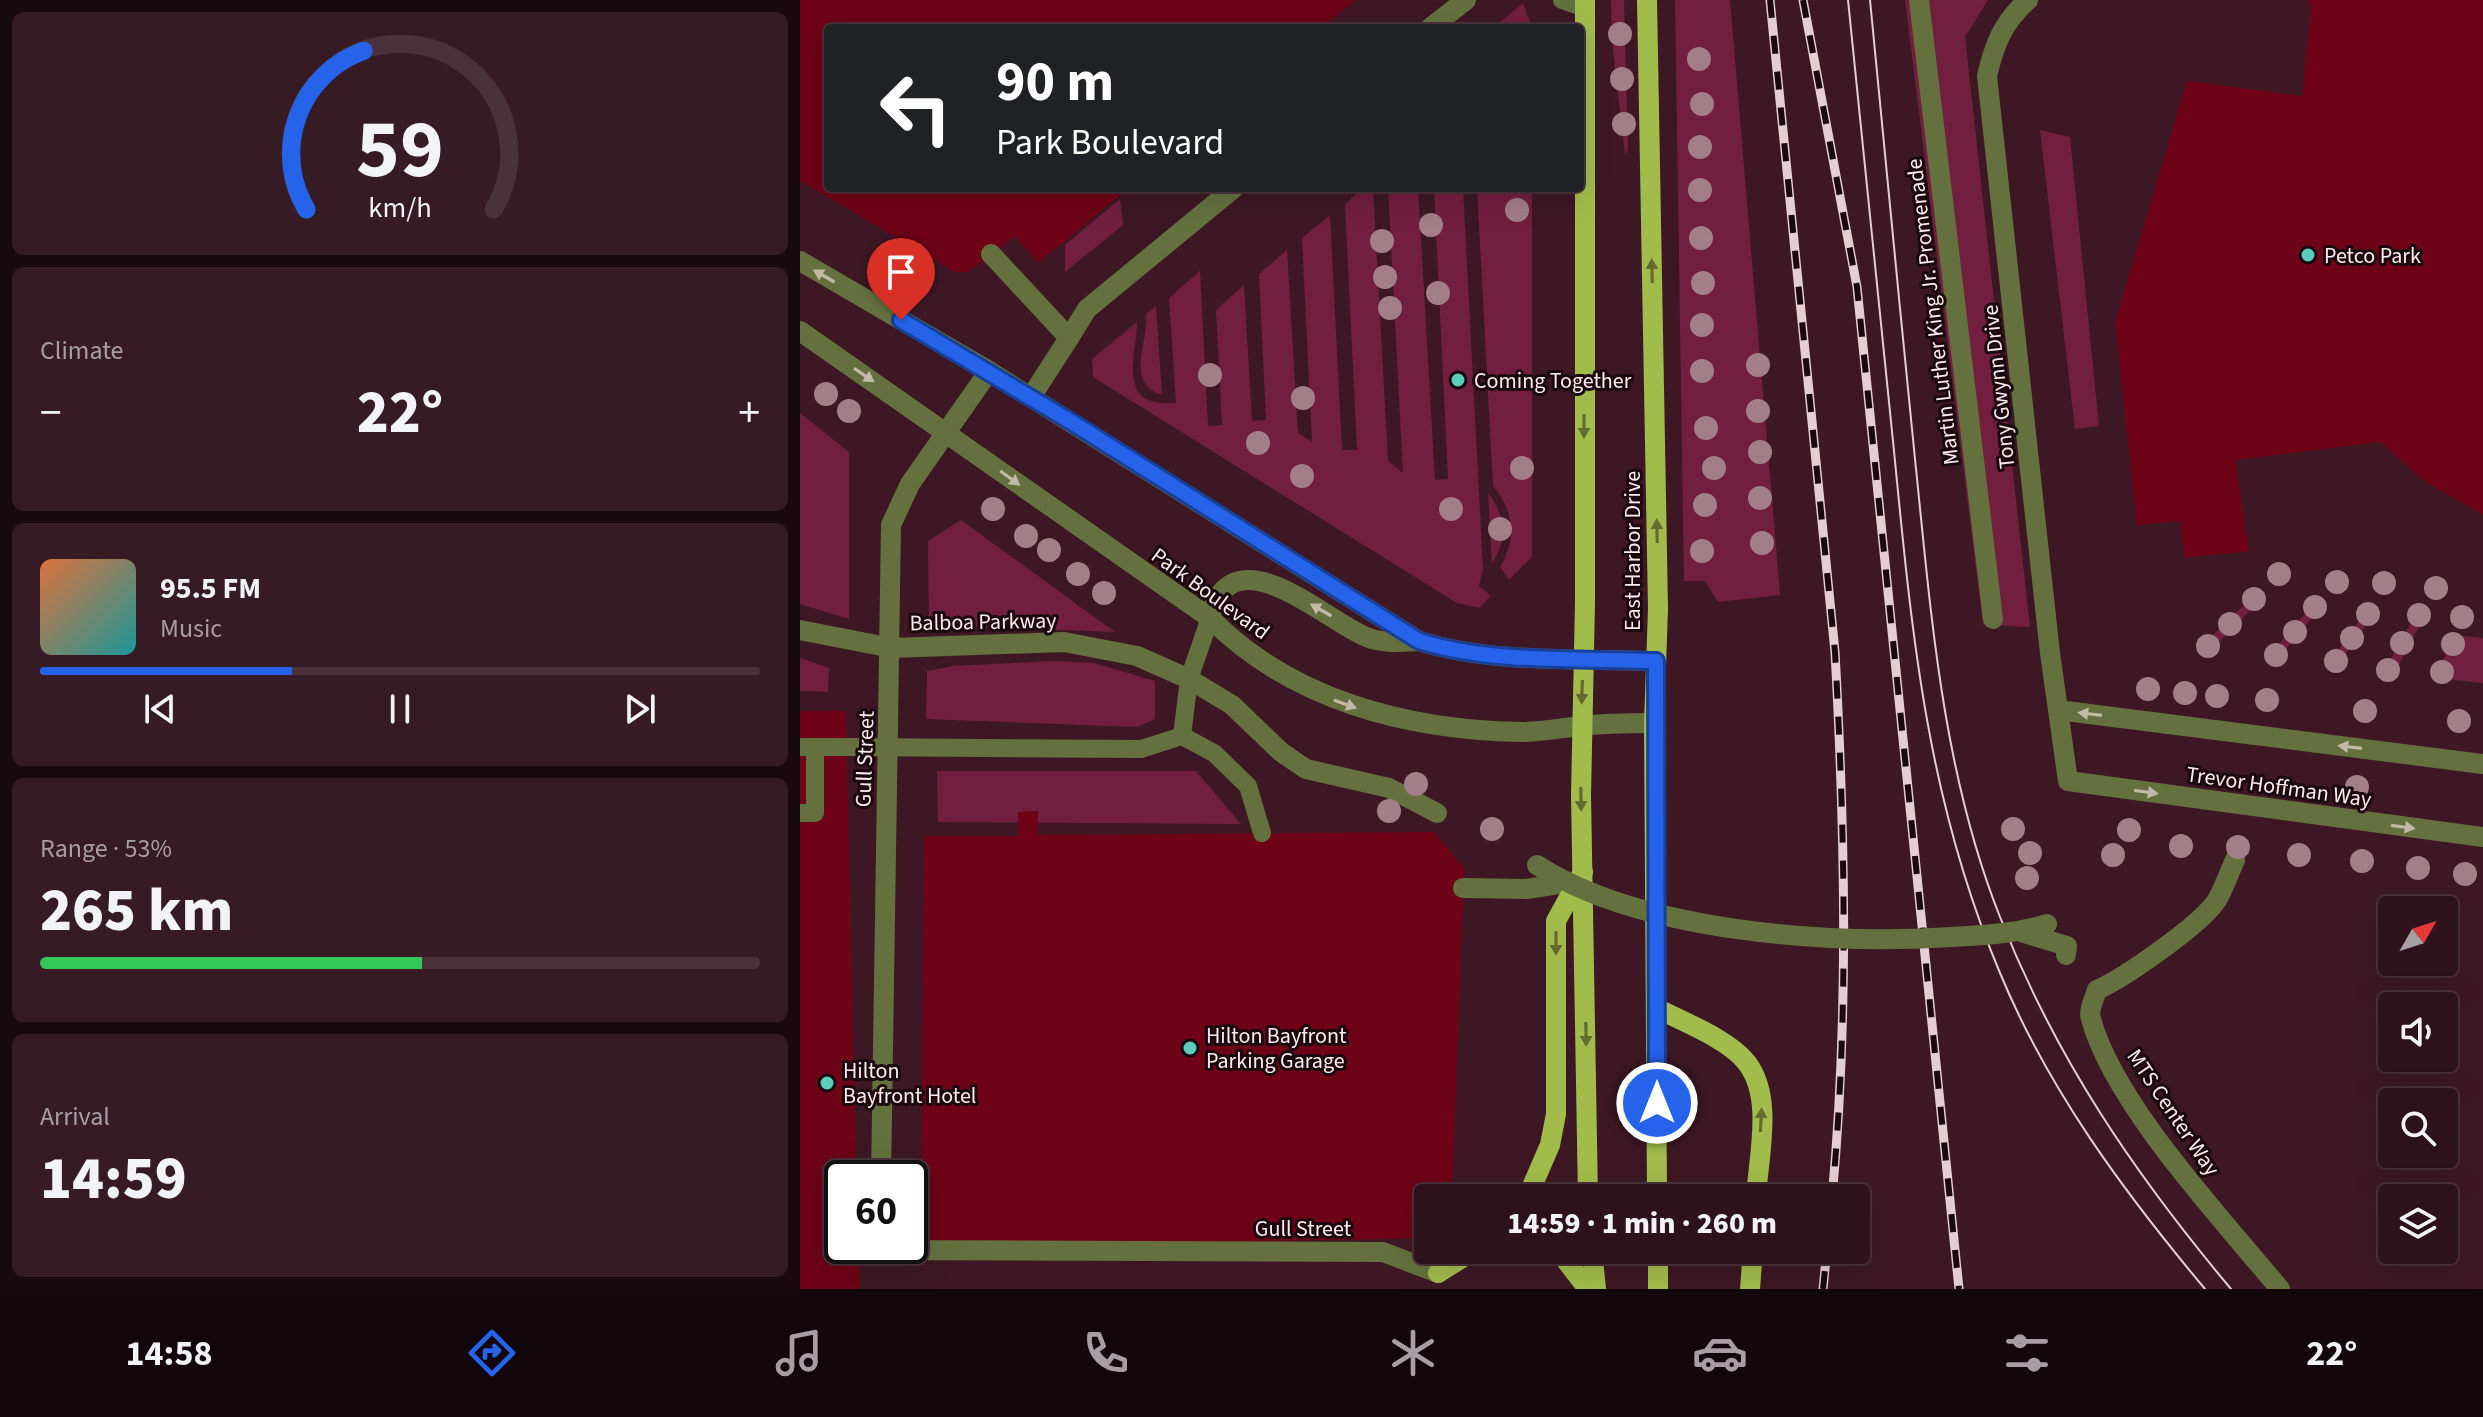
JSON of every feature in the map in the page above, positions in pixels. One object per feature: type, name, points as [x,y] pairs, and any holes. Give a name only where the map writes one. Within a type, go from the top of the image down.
[{"type":"main road","name":"East Harbor Drive","points":[[1647,0],[1658,609],[1654,723],[1657,1184]]},
{"type":"main road","points":[[1585,4],[1583,658],[1574,878],[1587,1184]]},
{"type":"main road","points":[[1533,1184],[1550,1145],[1556,1114],[1556,921],[1574,878]]},
{"type":"main road","points":[[1656,1008],[1710,1035],[1747,1063],[1762,1099],[1757,1184]]},
{"type":"main road","points":[[1440,1281],[1459,1264]]},
{"type":"main road","points":[[1569,1264],[1588,1289]]},
{"type":"main road","points":[[1593,1264],[1596,1289]]},
{"type":"main road","points":[[1658,1264],[1658,1289]]},
{"type":"main road","points":[[1750,1289],[1752,1264]]},
{"type":"street","points":[[1435,24],[1466,0]]},
{"type":"street","name":"Martin Luther King Jr. Promenade","points":[[1919,0],[1993,619]]},
{"type":"street","name":"Tony Gwynn Drive","points":[[2028,0],[2003,29],[1992,51],[1987,76],[2068,781]]},
{"type":"street","points":[[1031,397],[1087,309],[1229,192]]},
{"type":"street","points":[[991,254],[1069,338]]},
{"type":"street","points":[[800,261],[989,371],[1419,641],[1446,649],[1656,661]]},
{"type":"street","name":"Park Boulevard","points":[[800,331],[1210,618],[1236,645],[1310,689],[1360,710],[1444,725],[1514,731],[1654,723]]},
{"type":"street","name":"Gull Street","points":[[881,1160],[892,648],[891,525],[900,501],[989,371]]},
{"type":"street","points":[[1210,618],[1214,601],[1222,589],[1242,578],[1266,583],[1314,605],[1365,637],[1381,641],[1419,641]]},
{"type":"street","name":"Balboa Parkway","points":[[800,630],[892,648],[1064,642],[1137,656],[1189,679],[1232,705],[1281,752],[1306,769],[1389,788],[1437,813]]},
{"type":"street","name":"Trevor Hoffman Way","points":[[2058,710],[2483,764]]},
{"type":"street","name":"Trevor Hoffman Way","points":[[2068,781],[2483,837]]},
{"type":"street","name":"MTS Center Way","points":[[2235,860],[2216,902],[2195,922],[2124,975],[2097,990],[2089,1016],[2117,1079],[2179,1166],[2280,1289]]},
{"type":"street","points":[[1537,865],[1710,924],[1786,936],[1887,941],[2021,932],[2047,924]]},
{"type":"street","points":[[1463,888],[1527,889],[1574,878]]},
{"type":"street","points":[[2021,932],[2067,946],[2066,955]]},
{"type":"street","name":"Gull Street","points":[[928,1250],[1383,1252],[1440,1281]]},
{"type":"lane","points":[[1562,0],[1585,4]]},
{"type":"lane","points":[[1182,736],[1189,679],[1210,618]]},
{"type":"lane","points":[[800,813],[815,813],[807,747],[1141,749],[1182,736],[1214,753],[1248,786],[1262,833]]},
{"type":"shaded area","points":[[1611,0],[1624,0],[1628,149],[1625,155],[1612,40]]},
{"type":"shaded area","points":[[1675,0],[1730,0],[1780,595],[1718,602],[1705,581],[1684,581]]},
{"type":"shaded area","points":[[1905,0],[1988,0],[1965,37],[2030,627],[1983,625]]},
{"type":"shaded area","points":[[1523,3],[1531,24],[1498,24]]},
{"type":"shaded area","points":[[2040,130],[2070,137],[2099,426],[2075,429]]},
{"type":"shaded area","points":[[1359,192],[1373,192],[1388,461],[1403,473],[1388,192],[1418,192],[1435,480],[1448,479],[1434,192],[1463,192],[1483,570],[1479,586],[1491,596],[1479,608],[1457,603],[1093,377],[1092,359],[1137,322],[1133,364],[1136,389],[1144,397],[1157,402],[1176,403],[1169,298],[1200,271],[1208,426],[1222,425],[1216,310],[1244,285],[1252,421],[1266,420],[1259,274],[1287,250],[1298,433],[1312,442],[1302,238],[1330,215],[1342,450],[1357,450],[1345,204]]},
{"type":"shaded area","points":[[1477,192],[1532,192],[1532,557],[1509,580],[1500,567],[1509,546],[1511,525],[1505,505],[1493,486]]},
{"type":"shaded area","points":[[1120,199],[1123,225],[1065,272],[1065,245]]},
{"type":"shaded area","points":[[1156,306],[1162,395],[1144,381],[1141,371],[1146,314]]},
{"type":"shaded area","points":[[800,413],[849,452],[849,619],[800,604]]},
{"type":"shaded area","points":[[1488,493],[1498,510],[1503,528],[1501,545],[1492,563]]},
{"type":"shaded area","points":[[961,520],[1115,632],[929,625],[928,541]]},
{"type":"shaded area","points":[[2257,592],[2262,598],[2208,653],[2196,652]]},
{"type":"shaded area","points":[[2318,598],[2324,603],[2276,661],[2265,661]]},
{"type":"shaded area","points":[[2370,604],[2377,609],[2336,668],[2327,667]]},
{"type":"shaded area","points":[[2418,610],[2425,615],[2394,674],[2383,673]]},
{"type":"shaded area","points":[[2454,635],[2483,638],[2483,683],[2435,678]]},
{"type":"shaded area","points":[[800,658],[829,668],[828,692],[800,691]]},
{"type":"shaded area","points":[[1053,661],[1094,663],[1155,681],[1155,719],[1137,727],[926,719],[927,671],[954,666]]},
{"type":"shaded area","points":[[937,771],[1196,771],[1241,824],[938,822]]},
{"type":"building","points":[[800,0],[1355,0],[1327,24],[824,24],[824,192],[1124,192],[1038,263],[1015,236],[968,272],[955,272],[800,181]]},
{"type":"building","name":"Petco Park","points":[[2306,0],[2483,0],[2483,515],[2421,479],[2381,442],[2235,460],[2249,551],[2184,558],[2180,521],[2137,525],[2115,322],[2187,81],[2302,96],[2311,6]]},
{"type":"building","name":"Hilton Bayfront Hotel","points":[[800,711],[846,711],[856,1160],[824,1160],[824,1264],[859,1264],[860,1289],[800,1289]]},
{"type":"building","name":"Hilton Bayfront Parking Garage","points":[[1038,811],[1038,835],[1434,832],[1464,868],[1453,1184],[1414,1184],[1414,1238],[928,1248],[928,1160],[922,1160],[924,836],[1018,836],[1018,812]]},
{"type":"tram line","points":[[1848,0],[1916,651],[1926,716],[1955,844],[2000,973],[2041,1059],[2117,1178],[2205,1289]]},
{"type":"tram line","points":[[1870,0],[1934,633],[1964,806],[2000,917],[2022,969],[2072,1067],[2130,1158],[2231,1289]]},
{"type":"railway","points":[[1770,0],[1835,652],[1844,925],[1841,1062],[1833,1184]]},
{"type":"railway","points":[[1803,0],[1857,287],[1959,1289]]},
{"type":"railway","points":[[1823,1289],[1826,1264]]},
{"type":"place","name":"Petco Park","points":[[2308,255]]},
{"type":"place","name":"Coming Together","points":[[1458,380]]},
{"type":"place","name":"Hilton Bayfront Parking Garage","points":[[1190,1048]]},
{"type":"place","name":"Hilton Bayfront Hotel","points":[[827,1083]]},
{"type":"route","points":[[901,320],[1073,423],[1419,641],[1446,649],[1519,656],[1656,661],[1657,1103]]}]
